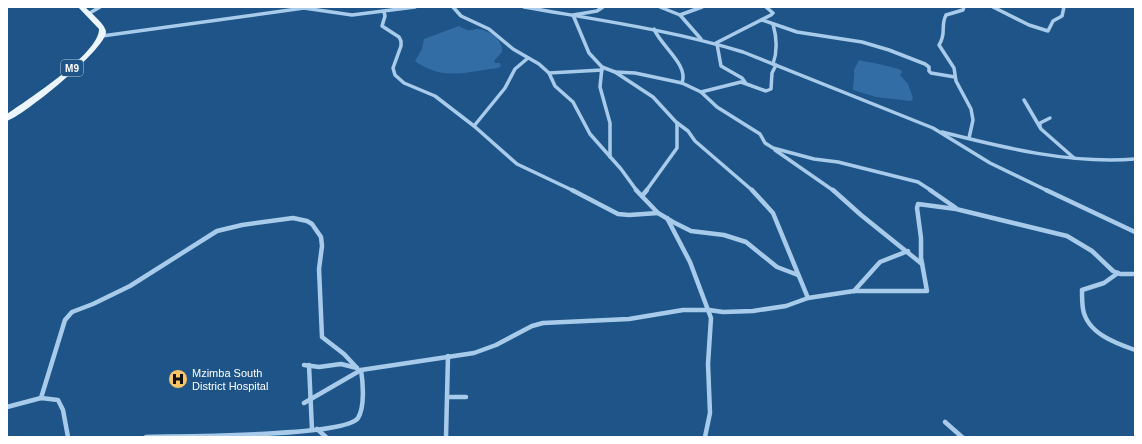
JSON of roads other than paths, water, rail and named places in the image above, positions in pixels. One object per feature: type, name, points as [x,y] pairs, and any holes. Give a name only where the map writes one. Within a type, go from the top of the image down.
[{"type":"main road","points":[[81,7],[102,29],[102,36]]},
{"type":"main road","name":"M9","points":[[7,118],[79,63],[90,52],[102,36]]},
{"type":"street","points":[[88,14],[100,7]]},
{"type":"street","points":[[102,36],[304,8],[317,8],[343,15],[384,12],[416,7]]},
{"type":"street","points":[[454,7],[461,16],[489,29],[513,49],[539,64],[549,73],[555,86],[573,102],[590,134],[658,213],[692,231],[724,235],[746,242],[777,266],[798,275]]},
{"type":"street","points":[[524,7],[654,29],[716,44],[775,64],[933,128],[969,138],[1006,147],[1074,158],[1091,160],[1135,159]]},
{"type":"street","points":[[573,15],[597,11],[603,7]]},
{"type":"street","points":[[660,7],[680,15],[701,40]]},
{"type":"street","points":[[680,15],[702,7]]},
{"type":"street","points":[[716,44],[773,13],[766,7]]},
{"type":"street","points":[[964,7],[962,11],[947,14],[943,21],[944,37],[940,43],[943,53],[955,69],[957,85],[973,112],[973,121],[969,138]]},
{"type":"street","points":[[993,7],[1029,25],[1048,31],[1052,21],[1062,16],[1064,7]]},
{"type":"street","points":[[384,12],[385,16],[382,26],[398,37],[401,41],[393,68],[395,75],[404,83],[432,94],[474,126],[517,164],[562,184],[618,214],[658,213]]},
{"type":"street","points":[[573,15],[589,53],[602,69],[600,87],[610,124],[610,158]]},
{"type":"street","points":[[762,20],[797,32],[840,38],[882,48],[925,64],[929,67],[929,71],[931,73],[955,77]]},
{"type":"street","points":[[701,92],[729,86],[739,82],[745,82],[765,90],[770,90],[777,49],[774,24]]},
{"type":"street","points":[[654,29],[662,45],[684,70],[685,78],[682,83]]},
{"type":"street","points":[[716,44],[720,55],[721,66],[742,78],[745,82]]},
{"type":"street","points":[[474,126],[505,88],[515,69],[528,58]]},
{"type":"street","points":[[549,73],[602,69],[615,72],[635,73],[682,83],[701,92],[720,110],[760,134],[765,143],[783,157],[828,185],[866,219],[908,251],[922,264]]},
{"type":"street","points":[[615,72],[649,94],[677,123],[686,128],[695,141],[749,187],[768,206],[773,213],[808,298]]},
{"type":"street","points":[[1024,100],[1040,126],[1074,158]]},
{"type":"street","points":[[1040,126],[1040,123],[1050,118]]},
{"type":"street","points":[[642,196],[677,148],[677,123]]},
{"type":"street","points":[[933,128],[990,163],[1135,232]]},
{"type":"street","points":[[773,148],[838,162],[918,182],[945,198],[956,209]]},
{"type":"street","points":[[304,403],[359,369],[474,353],[532,326],[544,323],[629,319],[679,310],[736,312],[762,310],[786,306],[808,298],[854,291],[927,291],[922,264],[917,205],[921,203],[956,209],[1067,236],[1092,251],[1113,271],[1118,273],[1135,274]]},
{"type":"street","points":[[667,218],[690,262],[696,280],[710,310],[711,318],[708,364],[710,405],[709,420],[705,437]]},
{"type":"street","points":[[41,398],[65,320],[72,312],[130,286],[217,231],[242,225],[286,219],[307,221],[317,230],[321,237],[322,246],[320,269],[322,338],[344,354],[359,369],[363,385],[362,404],[358,418],[341,426],[273,434],[146,437]]},
{"type":"street","points":[[854,291],[880,262],[908,251]]},
{"type":"street","points":[[1118,273],[1105,283],[1092,287],[1085,287],[1082,290],[1083,309],[1086,318],[1093,327],[1110,341],[1135,350]]},
{"type":"street","points":[[446,437],[448,356]]},
{"type":"street","points":[[326,437],[315,429],[307,365],[319,367],[341,364],[359,369]]},
{"type":"street","points":[[448,397],[466,397]]},
{"type":"street","points":[[7,407],[41,398],[56,400],[60,402],[65,417],[68,437]]},
{"type":"street","points":[[945,422],[962,437]]},
{"type":"place","name":"Mzimba South District Hospital","points":[[178,379]]}]
